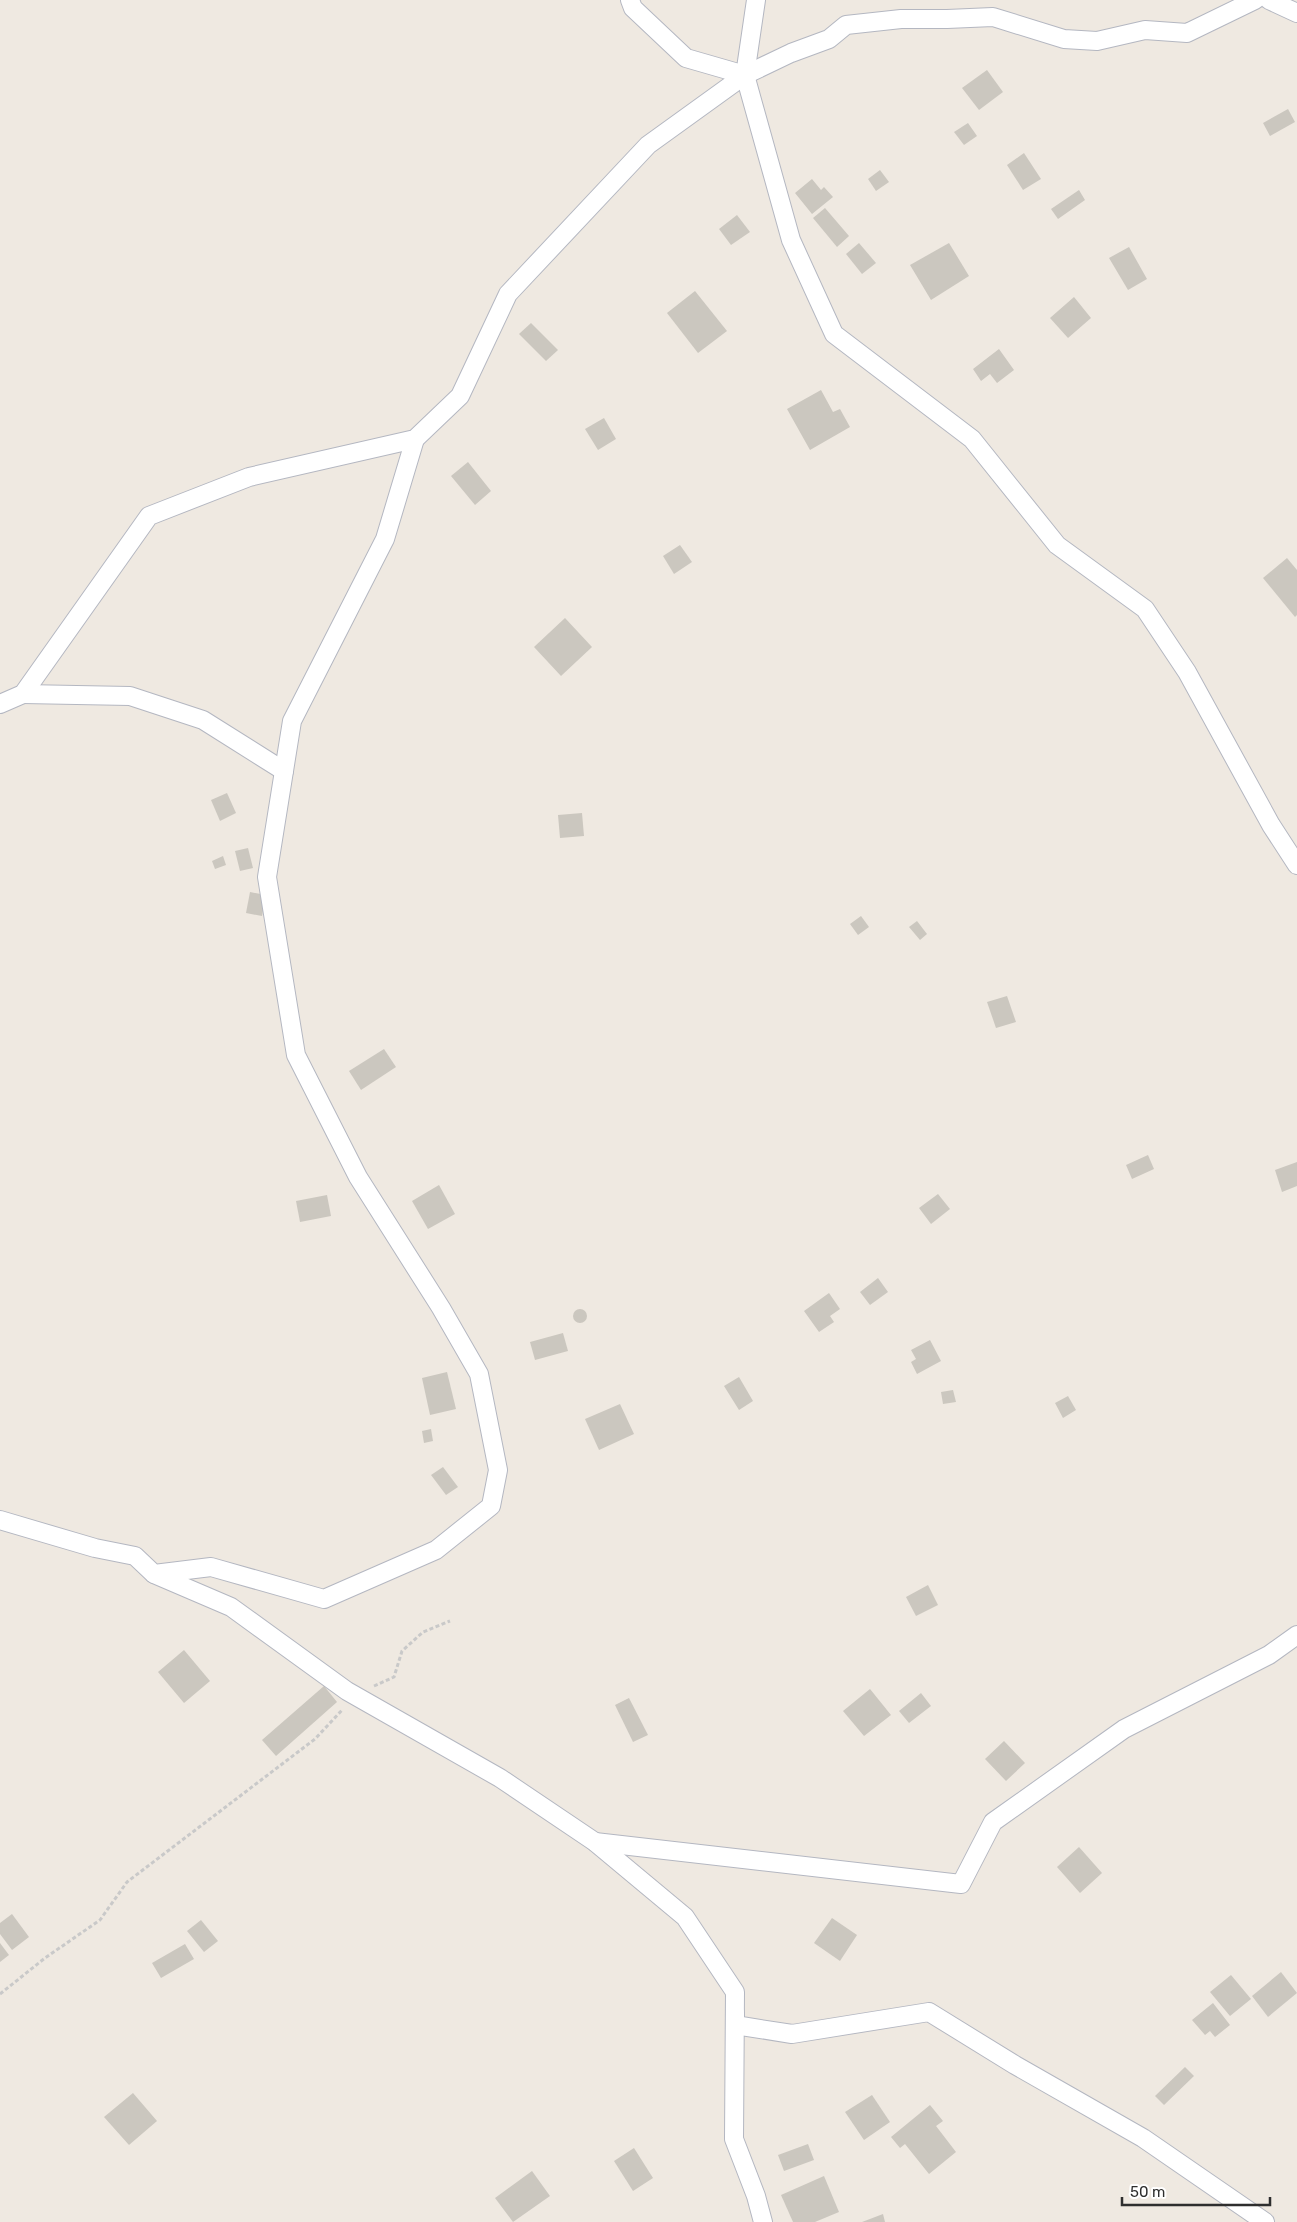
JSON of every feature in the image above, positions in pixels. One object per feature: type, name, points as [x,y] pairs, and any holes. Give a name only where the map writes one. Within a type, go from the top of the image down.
[{"type":"street","points":[[630,0],[633,8],[686,58],[745,75]]},
{"type":"street","points":[[756,0],[745,75],[791,240],[834,334],[972,439],[1057,545],[1146,609],[1187,672],[1271,825],[1297,865]]},
{"type":"street","points":[[154,1574],[211,1567],[324,1599],[436,1550],[491,1506],[498,1470],[479,1374],[441,1308],[358,1177],[296,1055],[267,877],[292,721],[385,539],[415,439],[460,396],[508,294],[648,145],[745,75],[791,53],[829,39],[846,25],[902,19],[993,17],[1064,39],[1097,40],[1145,30],[1187,33],[1255,0]]},
{"type":"street","points":[[1269,0],[1297,14]]},
{"type":"street","points":[[24,694],[149,516],[249,477],[415,439]]},
{"type":"street","points":[[0,704],[24,694],[130,696],[203,720],[284,772]]},
{"type":"street","points":[[3,1523],[95,1548],[135,1556],[154,1574],[231,1607],[355,1696],[500,1778],[595,1842],[685,1917],[735,1992],[735,2025],[792,2034],[929,2012],[1015,2065],[1143,2138],[1265,2222]]},
{"type":"street","points":[[595,1842],[961,1884],[993,1822],[1124,1729],[1269,1655],[1297,1635]]},
{"type":"street","points":[[735,1992],[734,2138],[756,2196],[763,2222]]},
{"type":"path","points":[[0,1994],[45,1958],[100,1920],[127,1882],[315,1739],[355,1696],[394,1677],[402,1651],[423,1632],[450,1621]]},
{"type":"building","points":[[987,70],[1003,92],[979,110],[962,88]]},
{"type":"building","points":[[1288,109],[1295,122],[1270,136],[1263,123]]},
{"type":"building","points":[[968,123],[977,136],[964,145],[954,132]]},
{"type":"building","points":[[1024,153],[1041,179],[1023,190],[1007,165]]},
{"type":"building","points":[[880,170],[889,182],[876,191],[868,179]]},
{"type":"building","points":[[812,179],[821,190],[824,187],[833,197],[812,214],[795,193]]},
{"type":"building","points":[[1079,190],[1085,200],[1058,219],[1051,209]]},
{"type":"building","points":[[825,208],[849,236],[837,247],[813,218]]},
{"type":"building","points":[[737,215],[750,232],[731,245],[719,229]]},
{"type":"building","points":[[859,243],[876,263],[862,274],[846,254]]},
{"type":"building","points":[[949,243],[969,276],[931,300],[910,265]]},
{"type":"building","points":[[1129,247],[1147,279],[1128,290],[1109,258]]},
{"type":"building","points":[[695,291],[727,331],[698,353],[667,313]]},
{"type":"building","points":[[1074,297],[1091,318],[1068,338],[1050,318]]},
{"type":"building","points":[[531,323],[558,350],[546,361],[519,334]]},
{"type":"building","points":[[999,349],[1014,370],[997,383],[990,374],[981,381],[973,369]]},
{"type":"building","points":[[821,390],[833,412],[840,409],[850,427],[810,450],[787,409]]},
{"type":"building","points":[[604,418],[616,439],[598,450],[585,429]]},
{"type":"building","points":[[468,462],[491,491],[475,505],[451,476]]},
{"type":"building","points":[[680,545],[692,562],[674,574],[663,556]]},
{"type":"building","points":[[1287,558],[1297,570],[1297,615],[1295,617],[1263,578]]},
{"type":"building","points":[[565,618],[592,647],[561,676],[534,647]]},
{"type":"building","points":[[227,793],[236,813],[220,821],[211,800]]},
{"type":"building","points":[[582,813],[584,836],[560,838],[558,815]]},
{"type":"building","points":[[248,848],[253,868],[240,871],[235,851]]},
{"type":"building","points":[[223,856],[226,865],[215,869],[212,861]]},
{"type":"building","points":[[250,892],[266,895],[262,916],[246,913]]},
{"type":"building","points":[[861,916],[869,927],[858,935],[850,924]]},
{"type":"building","points":[[917,921],[927,934],[920,940],[909,927]]},
{"type":"building","points":[[1007,996],[1016,1022],[996,1028],[987,1002]]},
{"type":"building","points":[[384,1049],[396,1067],[361,1090],[349,1071]]},
{"type":"building","points":[[1148,1155],[1154,1169],[1132,1179],[1126,1165]]},
{"type":"building","points":[[1297,1162],[1297,1186],[1282,1192],[1275,1170]]},
{"type":"building","points":[[439,1185],[455,1214],[428,1229],[412,1201]]},
{"type":"building","points":[[938,1194],[950,1209],[931,1224],[919,1208]]},
{"type":"building","points":[[327,1195],[331,1216],[300,1222],[296,1201]]},
{"type":"building","points":[[878,1278],[888,1292],[870,1305],[860,1292]]},
{"type":"building","points":[[829,1293],[840,1309],[830,1316],[834,1322],[819,1332],[804,1311]]},
{"type":"building","points":[[580,1309],[585,1311],[587,1316],[585,1321],[580,1323],[575,1321],[573,1316],[575,1311]]},
{"type":"building","points":[[563,1333],[568,1351],[535,1360],[530,1342]]},
{"type":"building","points":[[930,1340],[941,1361],[917,1374],[911,1362],[916,1359],[911,1350]]},
{"type":"building","points":[[447,1372],[456,1409],[430,1415],[422,1378]]},
{"type":"building","points":[[739,1377],[753,1401],[739,1410],[724,1386]]},
{"type":"building","points":[[953,1390],[956,1402],[943,1404],[941,1392]]},
{"type":"building","points":[[1068,1396],[1076,1410],[1063,1418],[1055,1403]]},
{"type":"building","points":[[620,1404],[634,1434],[599,1450],[585,1419]]},
{"type":"building","points":[[431,1429],[433,1441],[424,1443],[422,1431]]},
{"type":"building","points":[[443,1467],[458,1487],[446,1495],[431,1475]]},
{"type":"building","points":[[928,1585],[938,1605],[916,1616],[906,1597]]},
{"type":"building","points":[[184,1650],[210,1681],[184,1703],[158,1672]]},
{"type":"building","points":[[324,1686],[337,1702],[276,1756],[262,1740]]},
{"type":"building","points":[[870,1689],[891,1715],[864,1736],[843,1711]]},
{"type":"building","points":[[921,1693],[931,1706],[909,1723],[899,1711]]},
{"type":"building","points":[[629,1698],[648,1735],[633,1742],[615,1705]]},
{"type":"building","points":[[1004,1741],[1025,1763],[1006,1781],[985,1759]]},
{"type":"building","points":[[1079,1847],[1102,1873],[1080,1893],[1057,1867]]},
{"type":"building","points":[[12,1914],[29,1937],[12,1950],[0,1934],[0,1923]]},
{"type":"building","points":[[832,1918],[857,1935],[840,1961],[814,1943]]},
{"type":"building","points":[[201,1920],[218,1941],[204,1952],[187,1931]]},
{"type":"building","points":[[0,1943],[9,1955],[0,1962]]},
{"type":"building","points":[[185,1944],[194,1959],[161,1978],[152,1963]]},
{"type":"building","points":[[1281,1972],[1297,1993],[1268,2017],[1252,1996]]},
{"type":"building","points":[[1231,1975],[1251,1999],[1230,2016],[1210,1992]]},
{"type":"building","points":[[1213,2003],[1230,2025],[1215,2037],[1210,2031],[1205,2035],[1192,2020]]},
{"type":"building","points":[[1185,2067],[1194,2076],[1164,2105],[1155,2096]]},
{"type":"building","points":[[133,2093],[157,2121],[129,2145],[104,2117]]},
{"type":"building","points":[[872,2095],[890,2122],[864,2140],[845,2112]]},
{"type":"building","points":[[930,2105],[943,2121],[936,2126],[956,2152],[929,2174],[905,2144],[900,2148],[891,2137]]},
{"type":"building","points":[[808,2144],[814,2160],[784,2171],[778,2155]]},
{"type":"building","points":[[634,2148],[653,2178],[633,2191],[614,2161]]},
{"type":"building","points":[[532,2171],[550,2196],[513,2222],[495,2198]]},
{"type":"building","points":[[824,2176],[839,2212],[815,2222],[793,2222],[781,2195]]},
{"type":"building","points":[[883,2214],[885,2222],[862,2222]]}]
